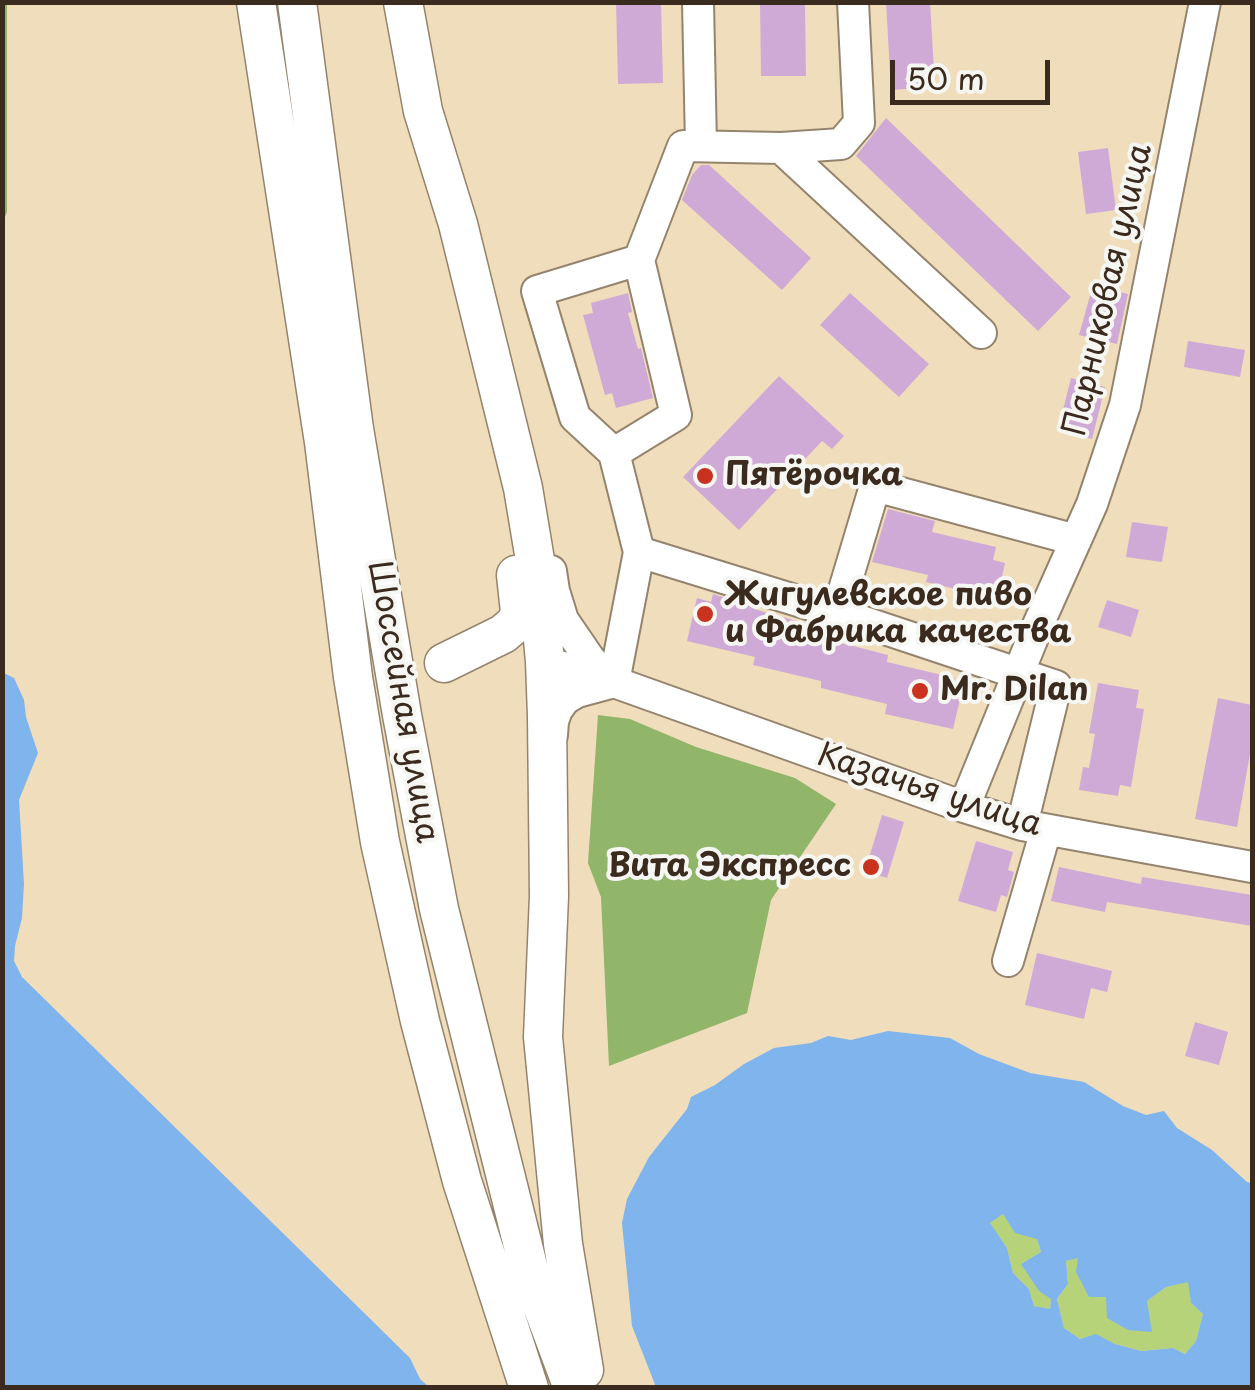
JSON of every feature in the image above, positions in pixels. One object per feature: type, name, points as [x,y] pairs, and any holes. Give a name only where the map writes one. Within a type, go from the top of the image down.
[{"type":"main road","name":"Шоссейная улица","points":[[256,2],[324,442],[353,677],[380,842],[462,1181],[529,1388]]},
{"type":"main road","name":"Шоссейная улица","points":[[298,2],[354,429],[439,909],[528,1270],[573,1388]]},
{"type":"main road","name":"Шоссейная улица","points":[[403,2],[423,112],[458,224],[526,506],[537,572],[545,662],[548,896],[543,1038],[564,1244],[585,1372],[582,1388]]},
{"type":"main road","name":"Шоссейная улица","points":[[444,664],[503,634],[516,624],[520,612],[506,507],[506,423]]},
{"type":"main road","name":"Казачья улица","points":[[353,677],[444,664],[545,662]]},
{"type":"street","points":[[698,2],[701,146]]},
{"type":"street","points":[[614,453],[676,415],[639,260],[683,146],[781,148],[841,144],[859,123],[853,2]]},
{"type":"street","name":"Парниковая улица","points":[[964,807],[1092,504],[1125,404],[1205,2]]},
{"type":"street","points":[[781,148],[981,333]]},
{"type":"street","points":[[614,682],[639,552],[614,453],[575,417],[537,291],[639,260]]},
{"type":"street","points":[[837,613],[875,486],[1076,540]]},
{"type":"street","name":"Казачья улица","points":[[526,506],[548,554],[563,620],[589,658],[614,682]]},
{"type":"street","points":[[639,552],[1056,686],[1008,962]]},
{"type":"street","name":"Казачья улица","points":[[545,662],[614,682],[964,807],[1034,827],[1252,867]]},
{"type":"street","name":"Шоссейная улица","points":[[548,896],[553,722],[565,699],[614,682]]},
{"type":"green space","points":[[2,3],[7,3],[7,212],[3,222]]},
{"type":"green space","points":[[598,715],[630,719],[696,747],[795,778],[836,804],[771,900],[747,1013],[609,1066],[601,897],[588,863]]},
{"type":"green space","points":[[1003,1214],[1037,1239],[1041,1252],[1021,1264],[1051,1299],[1050,1310],[1034,1306],[1029,1289],[1013,1273],[1007,1248],[989,1223]]},
{"type":"green space","points":[[1079,1257],[1106,1297],[1147,1301],[1166,1287],[1189,1281],[1191,1303],[1203,1314],[1196,1341],[1185,1354],[1173,1348],[1141,1351],[1096,1335],[1080,1339],[1064,1328],[1057,1299],[1068,1284],[1066,1261]]},
{"type":"water","points":[[2,672],[14,678],[24,700],[38,753],[19,800],[24,884],[14,961],[22,977],[410,1358],[420,1379],[429,1387],[3,1387]]},
{"type":"water","points":[[888,1031],[950,1038],[979,1054],[1030,1073],[1084,1082],[1146,1115],[1164,1111],[1177,1128],[1252,1183],[1252,1387],[656,1387],[632,1326],[622,1223],[627,1199],[649,1157],[687,1109],[691,1097],[744,1064],[774,1048],[811,1043],[828,1036],[851,1040]],"holes":[[[1003,1214],[1015,1233],[1037,1239],[1041,1252],[1021,1264],[1039,1291],[1051,1299],[1050,1309],[1034,1306],[1029,1289],[1013,1273],[1007,1248],[990,1223]],[[1078,1258],[1076,1272],[1089,1297],[1106,1297],[1107,1318],[1128,1330],[1152,1332],[1147,1301],[1166,1287],[1188,1282],[1191,1303],[1203,1314],[1196,1341],[1185,1354],[1173,1348],[1141,1351],[1096,1334],[1080,1339],[1064,1328],[1057,1299],[1068,1284],[1066,1261]]]},
{"type":"building","points":[[616,2],[661,2],[663,83],[618,84]]},
{"type":"building","points":[[760,2],[805,2],[806,76],[761,76]]},
{"type":"building","points":[[886,2],[930,2],[935,87],[891,90]]},
{"type":"building","points":[[886,118],[1071,297],[1038,331],[856,156]]},
{"type":"building","points":[[1108,148],[1116,210],[1086,214],[1078,152]]},
{"type":"building","points":[[701,165],[709,165],[811,258],[782,290],[682,200],[692,175]]},
{"type":"building","points":[[1093,285],[1128,294],[1117,344],[1079,335]]},
{"type":"building","points":[[628,293],[632,312],[628,313],[653,398],[616,408],[612,393],[605,395],[583,315],[593,313],[591,303]]},
{"type":"building","points":[[850,293],[929,364],[899,397],[820,325]]},
{"type":"building","points":[[1188,341],[1245,350],[1240,377],[1184,367]]},
{"type":"building","points":[[779,376],[844,436],[832,449],[822,441],[739,530],[683,477]]},
{"type":"building","points":[[1071,378],[1105,387],[1092,439],[1058,430]]},
{"type":"building","points":[[888,509],[935,521],[932,532],[996,547],[993,560],[1005,563],[997,599],[926,582],[928,575],[872,562]]},
{"type":"building","points":[[1132,522],[1168,527],[1162,562],[1126,557]]},
{"type":"building","points":[[713,594],[825,629],[822,638],[888,655],[887,662],[955,678],[952,689],[962,691],[953,729],[885,714],[887,704],[821,688],[821,681],[753,665],[755,657],[687,641],[697,598],[711,602]]},
{"type":"building","points":[[1107,600],[1139,610],[1131,637],[1098,627]]},
{"type":"building","points":[[1098,683],[1139,690],[1136,708],[1144,709],[1131,787],[1120,785],[1118,796],[1079,790],[1083,767],[1089,768],[1095,734],[1089,733]]},
{"type":"building","points":[[1218,698],[1252,705],[1252,743],[1237,827],[1195,819]]},
{"type":"building","points":[[882,815],[904,822],[887,878],[865,871]]},
{"type":"building","points":[[976,841],[1013,852],[1008,870],[1014,872],[1007,897],[1001,895],[996,912],[958,901]]},
{"type":"building","points":[[1059,867],[1141,884],[1142,877],[1252,895],[1252,926],[1107,902],[1105,912],[1051,901]]},
{"type":"building","points":[[1037,953],[1112,971],[1107,992],[1091,988],[1084,1019],[1025,1005]]},
{"type":"building","points":[[1195,1022],[1228,1032],[1219,1065],[1185,1056]]},
{"type":"place","name":"Пятёрочка","points":[[705,476]]},
{"type":"place","name":"Жигулевское пиво и Фабрика качества","points":[[705,614]]},
{"type":"place","name":"Mr. Dilan","points":[[920,691]]},
{"type":"place","name":"Вита Экспресс","points":[[871,867]]}]
